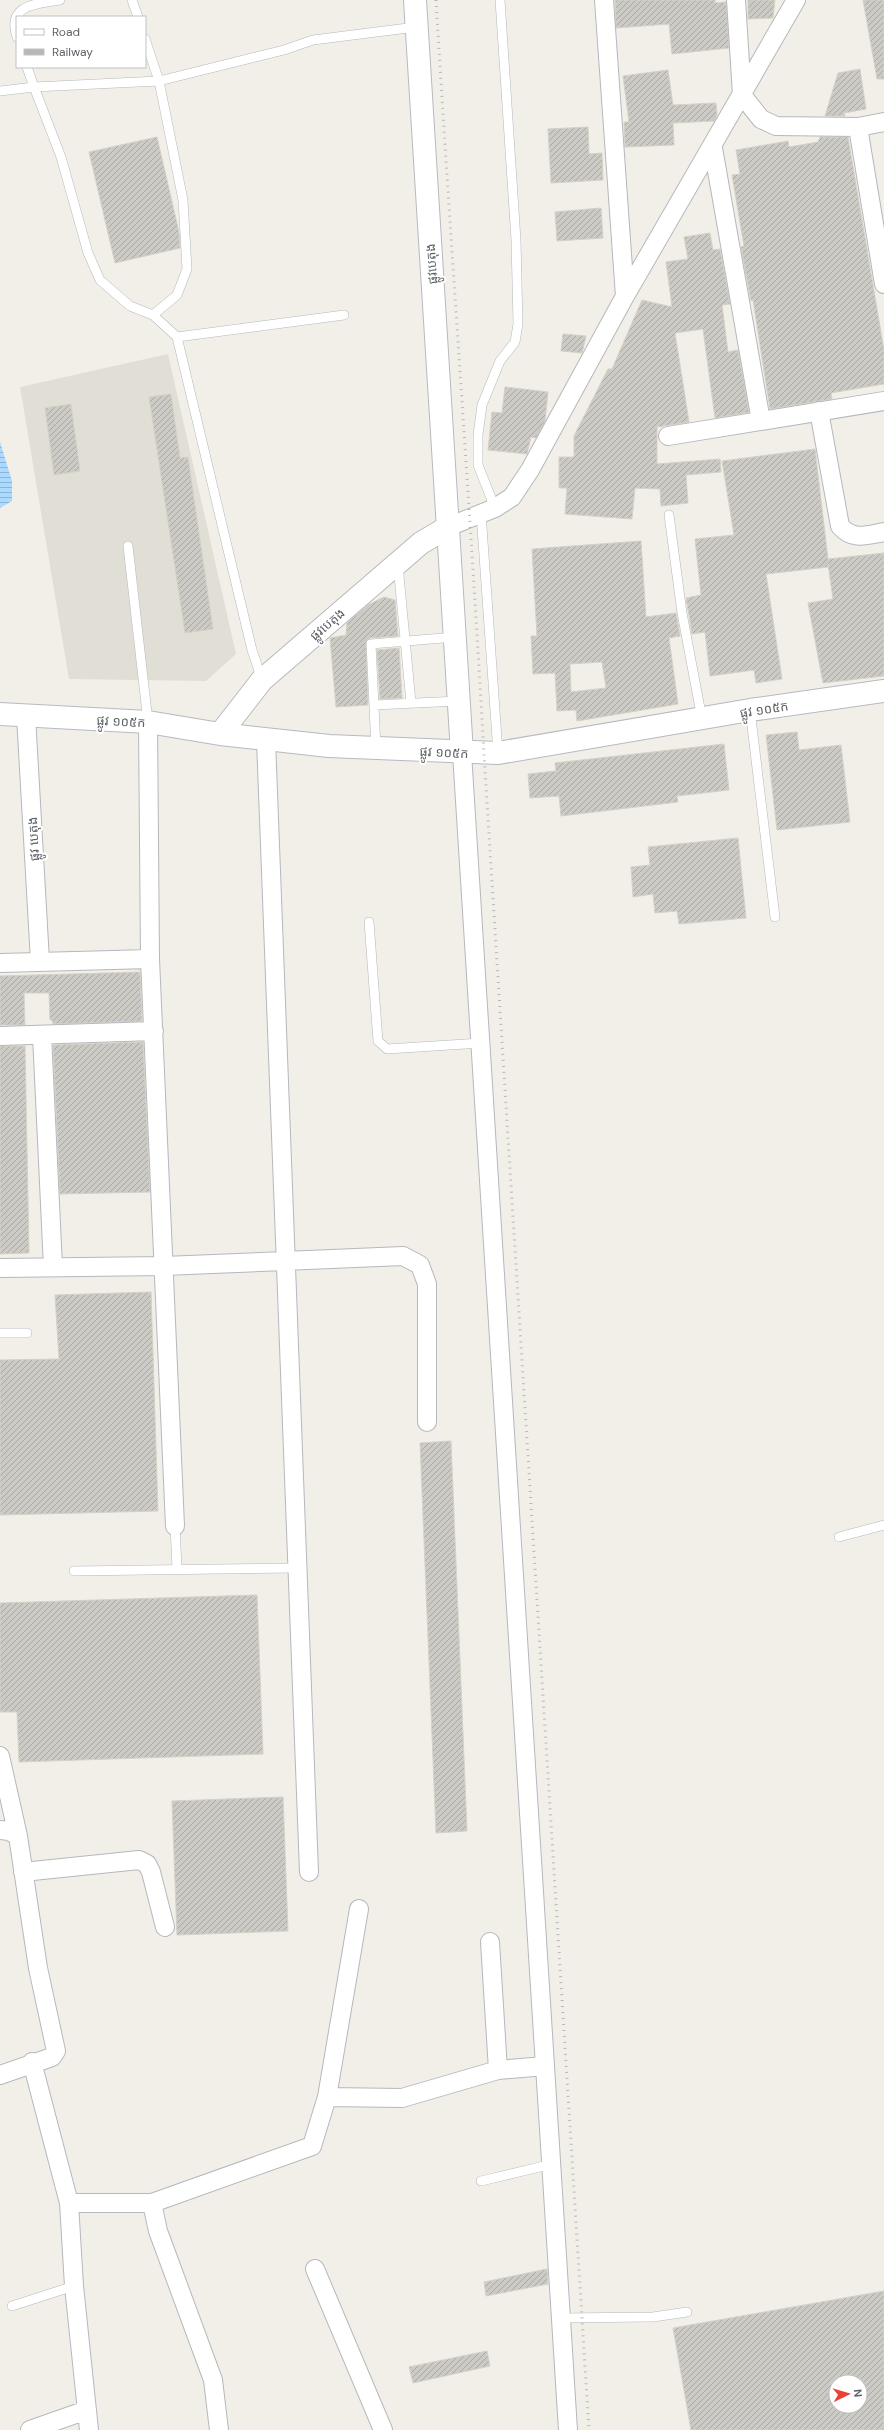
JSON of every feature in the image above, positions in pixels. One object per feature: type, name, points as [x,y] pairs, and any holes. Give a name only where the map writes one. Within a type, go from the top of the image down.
[{"type":"main road","name":"ផ្លូវបេតុង","points":[[415,0],[462,753]]},
{"type":"main road","name":"ផ្លូវបេតុង","points":[[220,734],[262,680],[421,543],[448,527]]},
{"type":"main road","name":"ផ្លូវ ១០៥ក","points":[[0,714],[148,722],[266,740],[376,748],[498,754],[750,710],[884,691]]},
{"type":"street","points":[[604,0],[626,296]]},
{"type":"street","points":[[736,0],[742,94],[761,119],[776,126],[858,127],[884,122]]},
{"type":"street","points":[[448,527],[488,510],[512,497],[530,470],[626,296],[713,148],[796,0]]},
{"type":"street","points":[[858,127],[884,284]]},
{"type":"street","points":[[713,148],[761,421]]},
{"type":"street","points":[[668,436],[884,401]]},
{"type":"street","points":[[819,411],[840,526],[846,534],[857,537],[884,532]]},
{"type":"street","name":"ផ្លូវ បេតុង","points":[[26,716],[40,961]]},
{"type":"street","points":[[148,722],[150,959],[175,1526]]},
{"type":"street","points":[[266,740],[309,1872]]},
{"type":"street","points":[[462,753],[552,2164],[566,2429]]},
{"type":"street","points":[[0,963],[150,959]]},
{"type":"street","points":[[0,1036],[154,1031]]},
{"type":"street","points":[[42,1035],[53,1266]]},
{"type":"street","points":[[0,1268],[53,1266],[164,1266],[403,1256],[420,1265],[427,1284],[427,1422]]},
{"type":"street","points":[[0,1756],[18,1836],[38,1968],[56,2051],[52,2057],[32,2062],[0,2075]]},
{"type":"street","points":[[0,1830],[9,1831],[18,1836]]},
{"type":"street","points":[[23,1872],[139,1860],[147,1864],[151,1872],[165,1927]]},
{"type":"street","points":[[69,2203],[152,2203],[312,2146],[327,2097],[359,1909]]},
{"type":"street","points":[[490,1942],[498,2070]]},
{"type":"street","points":[[32,2062],[69,2203],[74,2286],[89,2430]]},
{"type":"street","points":[[327,2097],[402,2098],[498,2070],[545,2066]]},
{"type":"street","points":[[152,2203],[158,2231],[213,2380],[219,2430]]},
{"type":"street","points":[[315,2269],[383,2430]]},
{"type":"street","points":[[30,2430],[87,2410]]},
{"type":"lane","points":[[17,16],[19,11],[28,6],[60,0]]},
{"type":"lane","points":[[132,0],[138,16]]},
{"type":"lane","points":[[498,754],[488,510],[478,465],[478,435],[482,405],[500,361],[515,342],[518,324],[516,240],[500,0]]},
{"type":"lane","points":[[16,18],[14,23],[16,32]]},
{"type":"lane","points":[[0,91],[34,87],[159,81],[284,50],[313,40],[416,27]]},
{"type":"lane","points":[[146,42],[159,81],[183,200],[187,269],[177,295],[153,315]]},
{"type":"lane","points":[[27,68],[61,157],[88,253],[100,280],[130,306],[153,315],[177,337],[252,650],[262,680]]},
{"type":"lane","points":[[177,337],[344,315]]},
{"type":"lane","points":[[669,515],[682,613],[702,719]]},
{"type":"lane","points":[[128,546],[148,722]]},
{"type":"lane","points":[[398,563],[411,703]]},
{"type":"lane","points":[[376,748],[371,644],[455,637]]},
{"type":"lane","points":[[374,705],[459,700]]},
{"type":"lane","points":[[750,710],[775,917]]},
{"type":"lane","points":[[369,922],[378,1041],[387,1049],[481,1043]]},
{"type":"lane","points":[[0,1333],[27,1333]]},
{"type":"lane","points":[[839,1537],[884,1525]]},
{"type":"lane","points":[[175,1526],[177,1568]]},
{"type":"lane","points":[[74,1571],[177,1568],[297,1568]]},
{"type":"lane","points":[[481,2181],[552,2164]]},
{"type":"lane","points":[[12,2306],[74,2286]]},
{"type":"lane","points":[[561,2318],[653,2317],[687,2312]]},
{"type":"shaded area","points":[[168,354],[236,654],[206,681],[69,679],[20,387]]},
{"type":"water","points":[[0,442],[12,481],[12,501],[0,508]]},
{"type":"building","points":[[615,0],[715,0],[715,3],[726,2],[729,48],[672,54],[669,24],[616,28]]},
{"type":"building","points":[[748,0],[775,0],[773,18],[748,19]]},
{"type":"building","points":[[863,0],[884,0],[884,79],[877,79]]},
{"type":"building","points":[[860,69],[866,109],[844,113],[845,116],[825,116],[838,73]]},
{"type":"building","points":[[668,70],[673,105],[716,103],[717,116],[714,121],[673,123],[674,145],[625,147],[624,122],[629,122],[623,76]]},
{"type":"building","points":[[588,127],[589,154],[602,153],[603,180],[551,183],[548,129]]},
{"type":"building","points":[[157,137],[179,232],[180,248],[115,263],[89,152]]},
{"type":"building","points":[[820,137],[848,137],[884,350],[884,384],[831,393],[832,399],[770,409],[753,300],[751,301],[741,247],[744,246],[732,175],[740,174],[736,150],[788,141],[789,147],[818,142]]},
{"type":"building","points":[[601,208],[603,238],[557,241],[555,212]]},
{"type":"building","points":[[710,233],[713,250],[720,249],[730,304],[722,305],[728,352],[738,350],[749,412],[715,418],[703,329],[675,333],[689,422],[657,427],[657,464],[720,459],[721,472],[686,475],[688,503],[661,506],[660,489],[635,488],[632,519],[565,514],[567,488],[559,488],[559,457],[574,457],[574,436],[608,369],[612,369],[642,300],[672,307],[666,262],[688,259],[684,237]]},
{"type":"building","points":[[563,334],[586,336],[582,353],[561,351]]},
{"type":"building","points":[[505,387],[548,392],[545,421],[536,438],[531,437],[527,454],[488,450],[492,412],[502,413]]},
{"type":"building","points":[[171,394],[180,458],[188,457],[213,629],[185,633],[149,397]]},
{"type":"building","points":[[71,404],[80,471],[54,475],[45,408]]},
{"type":"building","points":[[815,449],[828,559],[884,553],[884,676],[823,683],[808,603],[833,599],[828,564],[828,567],[766,574],[782,679],[756,683],[754,670],[710,676],[705,632],[692,634],[686,598],[701,595],[695,539],[734,535],[722,461]]},
{"type":"building","points":[[641,541],[646,617],[676,613],[680,636],[669,638],[678,704],[577,721],[576,710],[557,711],[555,673],[533,674],[531,636],[537,636],[532,549]],"holes":[[[602,662],[606,688],[571,692],[570,664]]]},
{"type":"building","points":[[384,597],[395,600],[398,636],[370,638],[366,642],[368,705],[336,707],[330,638],[346,635],[347,623],[368,605]]},
{"type":"building","points":[[399,648],[402,698],[380,699],[377,650]]},
{"type":"building","points":[[797,732],[799,750],[841,745],[850,822],[777,830],[766,735]]},
{"type":"building","points":[[724,744],[729,790],[677,796],[678,802],[561,816],[559,796],[530,798],[528,774],[556,771],[555,763]]},
{"type":"building","points":[[738,838],[746,918],[679,924],[677,911],[655,913],[653,894],[633,897],[631,867],[650,865],[648,847]]},
{"type":"building","points":[[140,972],[142,1021],[53,1024],[52,1020],[50,1020],[49,993],[24,993],[25,1025],[0,1025],[0,976]]},
{"type":"building","points":[[143,1042],[150,1192],[60,1194],[53,1045]]},
{"type":"building","points":[[0,1046],[25,1046],[29,1253],[0,1254]]},
{"type":"building","points":[[151,1292],[158,1511],[0,1515],[0,1360],[59,1359],[55,1295]]},
{"type":"building","points":[[451,1441],[467,1831],[436,1833],[420,1443]]},
{"type":"building","points":[[257,1595],[263,1754],[19,1762],[17,1712],[0,1712],[0,1603]]},
{"type":"building","points":[[283,1797],[288,1931],[177,1935],[172,1801]]},
{"type":"building","points":[[547,2269],[548,2284],[486,2296],[484,2282]]},
{"type":"building","points":[[884,2291],[884,2430],[691,2430],[673,2328]]},
{"type":"building","points":[[487,2351],[490,2366],[413,2383],[409,2367]]},
{"type":"railway","points":[[436,0],[473,565],[589,2430]]}]
